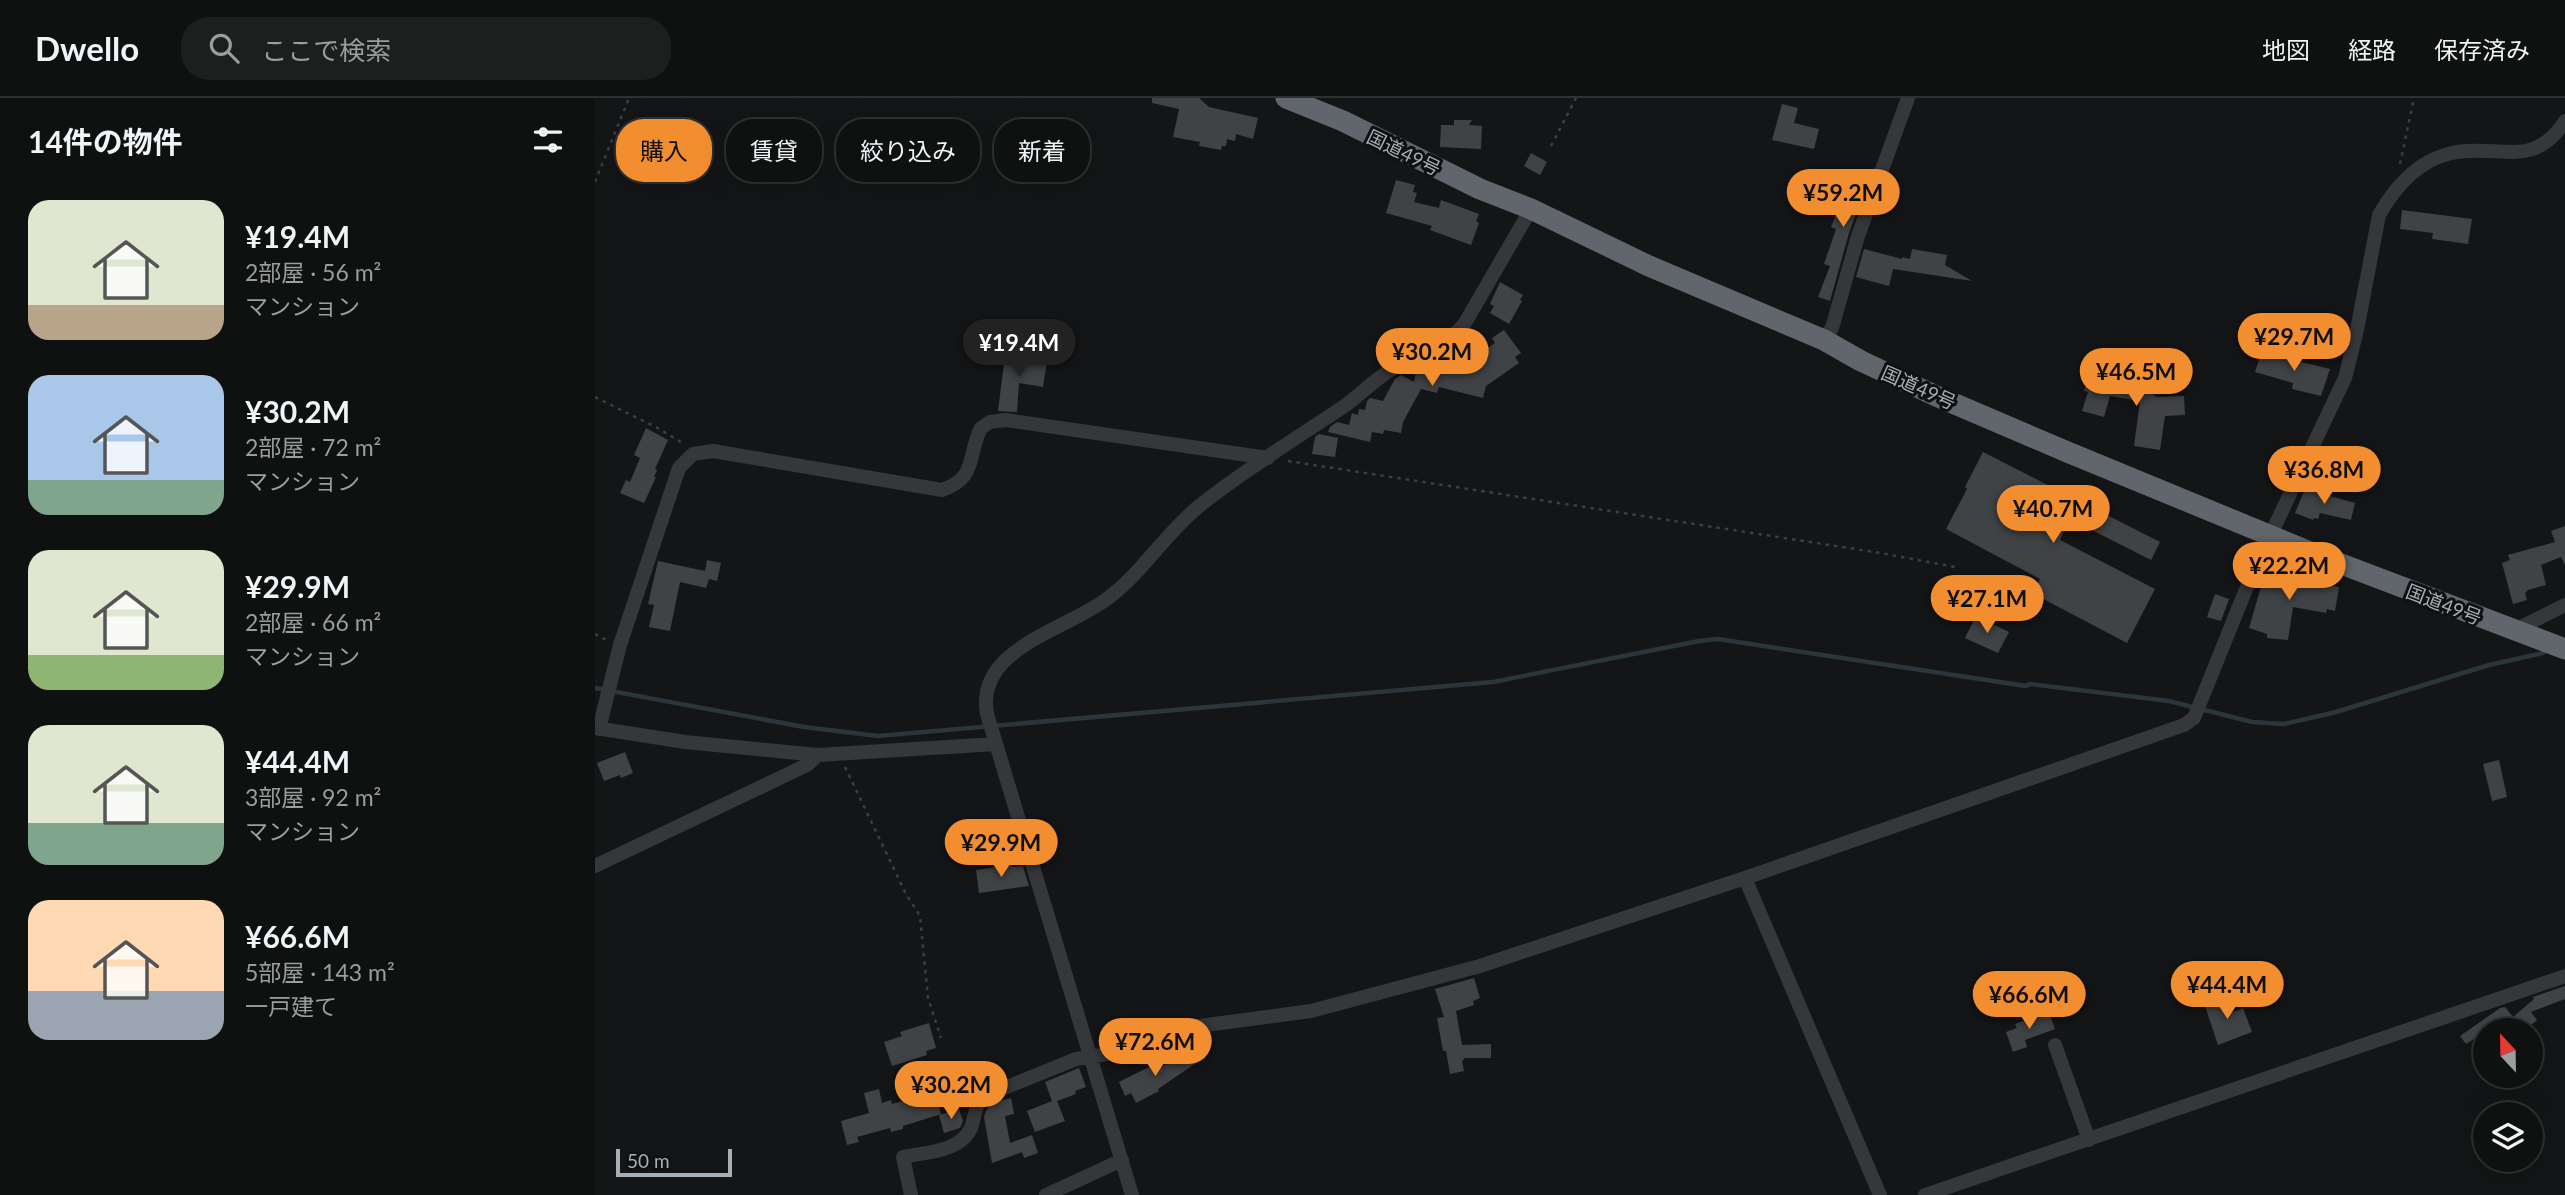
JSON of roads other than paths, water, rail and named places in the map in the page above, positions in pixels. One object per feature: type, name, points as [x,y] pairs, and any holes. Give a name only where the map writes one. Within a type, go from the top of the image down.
[{"type":"highway","name":"国道49号","points":[[1286,98],[1343,121],[1480,189],[1531,209],[1649,266],[1824,340],[1861,361],[1934,395],[2270,536],[2565,649]]},
{"type":"street","points":[[1824,340],[1832,328],[1858,236],[1907,98]]},
{"type":"street","points":[[911,1195],[903,1157],[947,1148],[961,1142],[970,1130],[978,1102],[992,1091],[1076,1059],[1107,1054],[1191,1027],[1311,1012],[1480,966],[1745,878],[2184,725],[2194,718],[2253,572],[2345,378],[2357,331],[2379,215],[2401,184],[2422,167],[2447,154],[2515,152],[2545,145],[2565,121]]},
{"type":"street","points":[[1132,1195],[987,714],[985,695],[989,680],[999,666],[1016,652],[1107,600],[1198,508],[1363,393],[1391,369],[1441,346],[1452,337],[1465,323],[1531,209]]},
{"type":"street","points":[[996,744],[818,755],[698,743],[597,728],[620,645],[679,468],[693,454],[713,451],[941,490],[951,487],[965,476],[981,428],[990,422],[1006,420],[1268,458]]},
{"type":"street","points":[[2515,630],[2565,605]]},
{"type":"street","points":[[595,866],[807,765],[818,755]]},
{"type":"street","points":[[1745,878],[1879,1195]]},
{"type":"street","points":[[1925,1195],[2565,976]]},
{"type":"street","points":[[2055,1045],[2089,1140]]},
{"type":"street","points":[[1046,1195],[1122,1160]]},
{"type":"waterway","points":[[595,688],[804,727],[878,736],[1493,682],[1718,639],[2026,686],[2030,684],[2169,701],[2252,722],[2284,724],[2336,712],[2489,665],[2546,651]]}]
